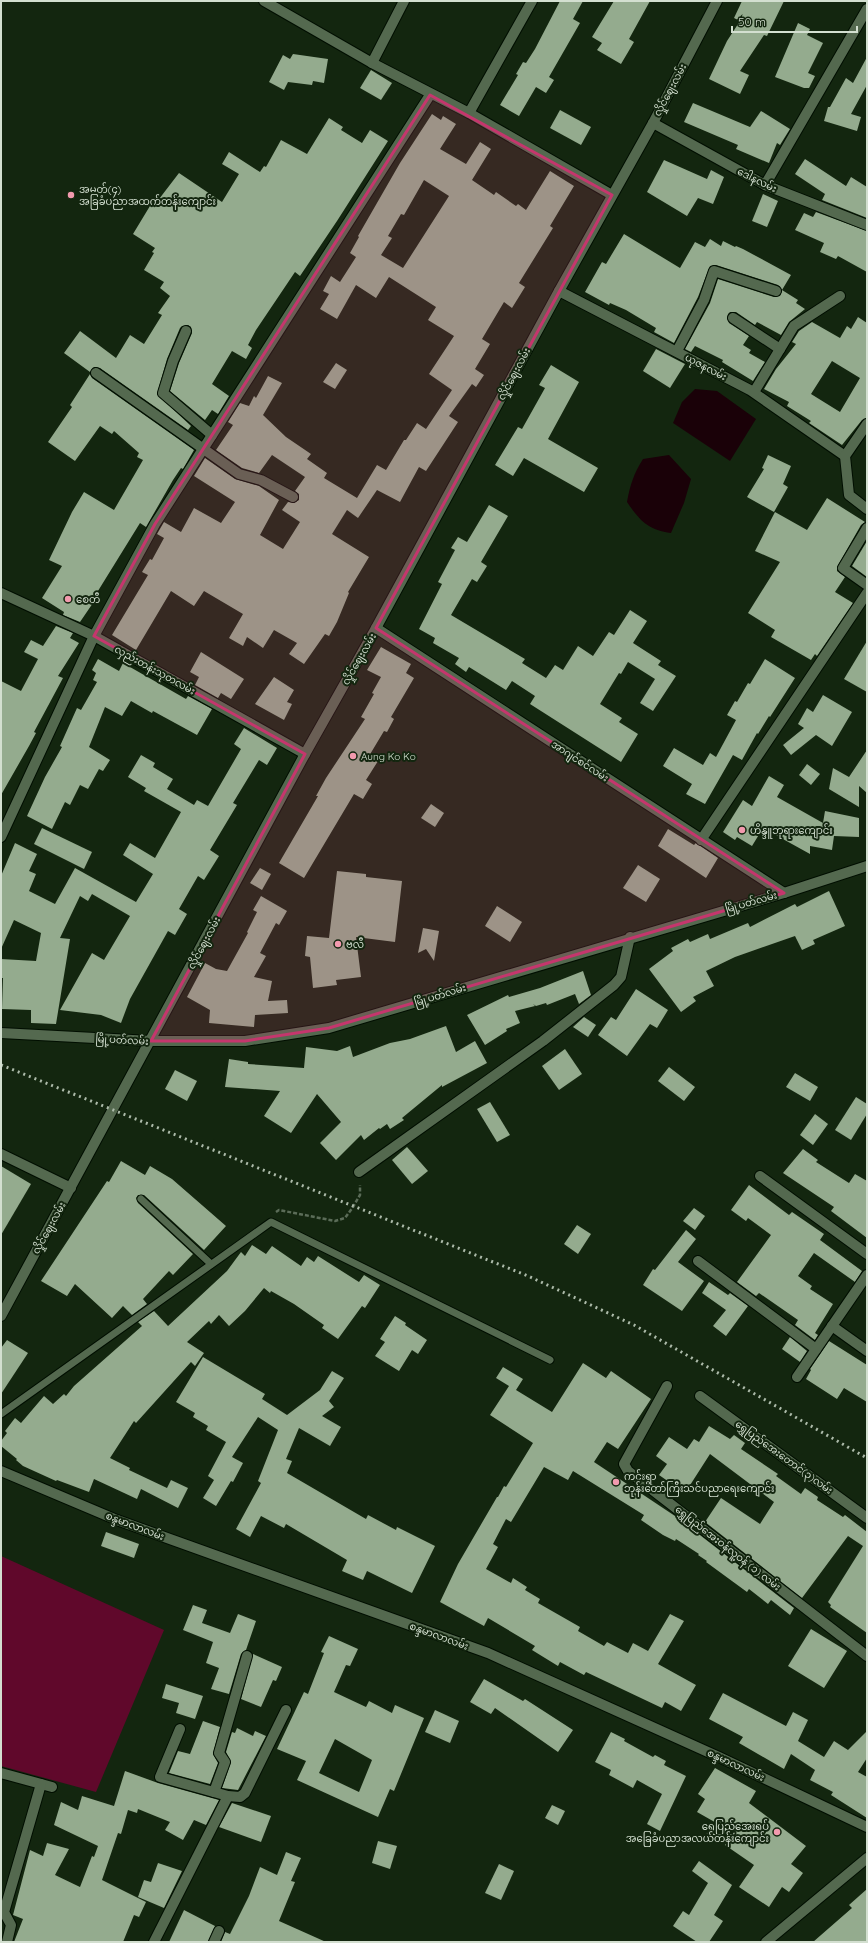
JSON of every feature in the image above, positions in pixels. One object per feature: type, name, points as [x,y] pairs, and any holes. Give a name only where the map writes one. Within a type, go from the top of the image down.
[{"type":"street","points":[[372,63],[404,1]]},
{"type":"street","points":[[469,114],[532,1]]},
{"type":"street","name":"လှိုင်ဈေးလမ်း","points":[[1,1316],[305,754],[376,628],[717,1]]},
{"type":"street","points":[[263,2],[430,95],[469,114],[612,195]]},
{"type":"street","points":[[765,185],[867,9]]},
{"type":"street","points":[[1,837],[94,636],[156,524],[430,95]]},
{"type":"street","name":"ဒေါနလမ်း","points":[[652,123],[765,185],[867,225]]},
{"type":"street","points":[[677,351],[704,300],[714,271],[776,291]]},
{"type":"street","name":"ယုဇနလမ်း","points":[[559,291],[754,392],[845,456]]},
{"type":"street","points":[[754,392],[794,326],[840,296]]},
{"type":"street","points":[[733,318],[780,349]]},
{"type":"street","points":[[186,332],[173,361],[163,392],[212,435]]},
{"type":"street","points":[[96,373],[239,474],[261,480],[293,497]]},
{"type":"street","points":[[867,424],[845,456],[849,495],[867,509]]},
{"type":"street","points":[[867,528],[843,568],[867,585]]},
{"type":"street","points":[[701,840],[867,593]]},
{"type":"street","name":"လှည်းတန်းသုတလမ်း","points":[[1,594],[94,636],[305,754]]},
{"type":"street","name":"အာဂျင်စင်လမ်း","points":[[376,628],[784,893]]},
{"type":"street","name":"မြို့ပတ်လမ်း","points":[[1,1033],[151,1041],[245,1041],[329,1028],[630,937],[784,893],[867,866]]},
{"type":"street","points":[[359,1172],[543,1041],[614,985],[621,977],[630,937]]},
{"type":"street","points":[[1,1154],[71,1188]]},
{"type":"street","points":[[760,1176],[867,1254]]},
{"type":"street","points":[[698,1261],[816,1349]]},
{"type":"street","points":[[797,1377],[867,1275]]},
{"type":"street","points":[[832,1326],[867,1351]]},
{"type":"street","name":"ရွှေပြည်အေးဝန်လူ့ဝန် (၁) လမ်း","points":[[667,1386],[624,1464],[628,1471],[867,1656]]},
{"type":"street","name":"ရွှေပြည်အေးတောင်(၃)လမ်း","points":[[700,1396],[867,1518]]},
{"type":"street","name":"စန္ဒမာလာလမ်း","points":[[1,1471],[117,1520],[488,1653],[719,1757],[867,1827]]},
{"type":"street","points":[[214,1792],[225,1762],[218,1753],[247,1656]]},
{"type":"street","points":[[180,1729],[160,1777],[228,1796],[240,1797],[245,1793],[286,1710]]},
{"type":"street","points":[[1,1773],[52,1786]]},
{"type":"street","points":[[7,1942],[11,1925],[4,1912],[42,1784]]},
{"type":"street","points":[[154,1942],[228,1796]]},
{"type":"street","points":[[766,1942],[867,1858]]},
{"type":"street","points":[[214,1942],[219,1931]]},
{"type":"lane","points":[[141,1199],[211,1264]]},
{"type":"lane","points":[[1,1414],[271,1222],[550,1360]]},
{"type":"path","points":[[271,1222],[272,1214],[278,1210],[335,1222],[345,1218],[360,1195],[359,1172]]},
{"type":"highlighted area","points":[[430,95],[612,195],[376,628],[784,893],[329,1028],[245,1041],[151,1041],[305,754],[94,636],[155,524]]},
{"type":"shaded area","points":[[695,389],[717,391],[756,419],[730,461],[673,423],[682,402]]},
{"type":"shaded area","points":[[669,455],[691,479],[684,503],[671,533],[656,530],[645,524],[627,502],[633,479],[643,459]]},
{"type":"shaded area","points":[[1,1556],[164,1630],[96,1792],[1,1766]]},
{"type":"building","points":[[560,1],[583,1],[573,19],[580,23],[549,77],[554,80],[546,93],[536,87],[519,116],[500,105],[518,75],[516,74],[523,62],[526,63],[535,49]]},
{"type":"building","points":[[614,1],[650,1],[629,39],[634,42],[621,64],[597,50],[602,43],[592,37]]},
{"type":"building","points":[[742,1],[784,1],[767,36],[764,35],[740,71],[749,75],[740,94],[709,79],[727,41],[740,21],[734,18]]},
{"type":"building","points":[[798,23],[810,29],[807,35],[823,43],[808,73],[815,76],[809,88],[804,88],[775,77]]},
{"type":"building","points":[[293,54],[328,59],[324,83],[313,81],[312,85],[288,82],[284,90],[269,82],[283,55],[290,59]]},
{"type":"building","points":[[867,57],[867,85],[851,114],[861,117],[857,131],[824,121],[828,107],[830,107],[846,78],[853,83]]},
{"type":"building","points":[[371,70],[392,83],[381,100],[360,88]]},
{"type":"building","points":[[693,103],[750,127],[761,111],[790,129],[780,145],[777,143],[769,163],[736,149],[738,145],[684,122]]},
{"type":"building","points":[[560,110],[591,127],[581,145],[550,128]]},
{"type":"building","points":[[432,114],[441,120],[443,116],[456,124],[440,149],[466,164],[480,142],[491,149],[472,180],[494,195],[496,192],[516,206],[518,204],[526,210],[550,171],[574,186],[550,226],[553,228],[519,283],[525,287],[512,308],[504,302],[482,339],[490,344],[475,369],[484,375],[476,387],[472,384],[449,416],[458,422],[426,471],[419,467],[400,502],[377,490],[358,518],[347,510],[332,534],[369,557],[348,592],[349,593],[337,622],[329,636],[325,634],[304,664],[289,654],[297,643],[274,630],[263,648],[247,637],[243,646],[229,638],[243,614],[204,591],[194,606],[171,591],[136,650],[112,635],[148,575],[142,572],[150,559],[152,560],[164,538],[157,534],[164,522],[181,532],[194,508],[221,523],[235,502],[194,476],[205,458],[235,479],[259,486],[279,500],[260,535],[283,549],[300,522],[282,510],[288,502],[294,503],[299,500],[299,494],[295,491],[305,477],[272,455],[259,473],[242,468],[216,450],[233,425],[228,422],[240,403],[249,406],[254,396],[256,398],[268,376],[282,383],[263,415],[286,437],[311,454],[307,459],[327,473],[324,478],[357,498],[377,465],[386,470],[404,440],[406,440],[417,423],[426,429],[452,390],[429,374],[454,336],[428,320],[436,307],[389,277],[376,298],[356,285],[337,319],[320,309],[329,294],[323,291],[331,276],[340,282],[356,257],[350,253],[359,237],[358,236],[400,163]],"holes":[[[424,180],[449,196],[403,268],[381,255],[392,238],[388,236],[401,214],[404,215]]]},
{"type":"building","points":[[329,118],[343,127],[341,130],[362,143],[370,130],[388,141],[300,276],[295,272],[256,330],[248,345],[252,348],[246,359],[232,351],[212,384],[229,396],[218,414],[212,410],[205,420],[170,391],[179,363],[192,333],[191,327],[188,325],[180,328],[167,359],[157,394],[191,426],[188,430],[100,368],[94,367],[90,372],[64,353],[80,331],[116,358],[130,335],[144,344],[162,315],[158,313],[170,296],[160,288],[164,282],[144,270],[154,253],[152,252],[155,248],[133,234],[153,201],[156,203],[179,173],[222,202],[239,174],[222,164],[229,152],[260,172],[264,166],[266,167],[281,140],[307,154]]},
{"type":"building","points":[[805,159],[846,186],[851,177],[867,187],[867,218],[822,200],[825,194],[795,174]]},
{"type":"building","points":[[664,160],[707,179],[711,170],[724,177],[713,204],[698,198],[687,216],[647,192]]},
{"type":"building","points":[[763,194],[778,201],[767,227],[752,221]]},
{"type":"building","points":[[816,212],[867,231],[867,272],[838,256],[836,259],[820,252],[824,243],[795,230],[804,213],[813,217]]},
{"type":"building","points":[[624,234],[680,268],[695,242],[705,247],[710,239],[721,246],[723,241],[743,249],[791,275],[782,290],[778,285],[716,265],[710,266],[698,297],[674,343],[654,332],[656,328],[626,310],[610,303],[609,305],[585,292],[602,262],[606,264]]},
{"type":"building","points":[[718,279],[774,297],[780,296],[782,290],[798,300],[796,303],[805,309],[789,322],[781,335],[757,322],[755,325],[736,312],[730,312],[728,314],[727,318],[729,323],[749,336],[743,345],[751,350],[749,353],[765,362],[753,381],[722,362],[723,360],[695,346],[691,352],[685,349],[710,303]]},
{"type":"building","points":[[858,317],[867,323],[867,418],[862,420],[842,445],[809,423],[811,421],[787,406],[789,402],[764,389],[776,369],[796,344],[792,342],[799,331],[812,322],[840,338],[847,326],[851,329]],"holes":[[[832,361],[860,378],[840,412],[811,394]]]},
{"type":"building","points":[[656,349],[685,364],[670,388],[643,371]]},
{"type":"building","points":[[336,363],[347,370],[335,389],[323,382]]},
{"type":"building","points":[[551,365],[579,382],[548,439],[598,468],[584,492],[524,458],[513,476],[495,465],[518,427],[522,429],[545,388],[539,385]]},
{"type":"building","points":[[90,374],[92,378],[194,450],[183,469],[181,468],[173,480],[146,527],[140,523],[93,599],[95,600],[80,622],[63,615],[64,612],[42,598],[62,566],[49,560],[72,512],[84,492],[114,510],[143,460],[137,457],[139,453],[114,431],[112,434],[100,426],[75,461],[48,442],[72,407],[70,405]]},
{"type":"building","points":[[768,455],[791,466],[783,484],[788,487],[774,512],[747,497],[764,469],[762,468]]},
{"type":"building","points":[[827,498],[865,522],[861,525],[837,567],[837,571],[845,577],[835,592],[853,603],[817,656],[815,654],[811,660],[771,637],[775,630],[748,613],[780,562],[755,551],[775,512],[807,530]]},
{"type":"building","points":[[489,505],[508,516],[481,562],[487,566],[477,582],[472,579],[451,615],[525,659],[522,663],[546,678],[555,665],[563,670],[578,646],[593,656],[609,632],[614,635],[630,610],[647,621],[633,643],[661,661],[658,665],[676,676],[653,711],[640,703],[655,679],[628,662],[621,674],[619,673],[600,704],[622,718],[619,722],[638,734],[621,762],[530,704],[535,696],[512,681],[506,690],[469,667],[466,672],[455,664],[459,658],[433,643],[435,638],[419,629],[442,584],[438,582],[455,550],[451,548],[458,537],[467,542]]},
{"type":"building","points":[[867,541],[867,577],[852,566]]},
{"type":"building","points":[[56,626],[73,633],[70,638],[79,643],[58,676],[63,678],[34,732],[36,733],[1,795],[1,681],[21,691],[38,659],[24,652],[31,640],[43,646]]},
{"type":"building","points":[[867,641],[867,692],[844,679]]},
{"type":"building","points":[[381,647],[411,664],[406,673],[414,678],[391,717],[394,719],[387,732],[384,731],[369,756],[378,761],[366,780],[372,784],[363,799],[354,794],[304,878],[279,863],[318,796],[316,796],[326,778],[365,719],[361,717],[374,694],[372,693],[381,677],[367,670]]},
{"type":"building","points":[[201,652],[244,679],[231,699],[221,693],[218,698],[195,685],[199,677],[190,672]]},
{"type":"building","points":[[98,659],[119,671],[123,663],[186,699],[188,696],[212,709],[197,735],[131,701],[122,716],[105,707],[89,747],[110,760],[103,771],[99,769],[88,789],[80,785],[70,805],[65,802],[52,829],[27,816],[45,777],[62,747],[60,746],[77,708],[81,710],[97,682],[93,680],[96,673],[92,670]]},
{"type":"building","points":[[765,659],[795,678],[770,717],[769,716],[758,734],[757,733],[742,760],[733,755],[705,804],[686,794],[692,784],[663,766],[674,748],[703,765],[710,753],[716,757],[736,720],[727,715],[735,701],[737,702],[748,683],[750,684]]},
{"type":"building","points":[[274,677],[294,690],[287,702],[292,704],[284,720],[255,704]]},
{"type":"building","points":[[823,695],[852,712],[832,746],[816,735],[791,755],[783,745],[804,728],[798,724],[807,708],[813,712]]},
{"type":"building","points":[[244,728],[277,748],[267,765],[259,760],[233,803],[237,805],[210,850],[219,856],[204,880],[198,876],[179,909],[187,914],[175,935],[168,931],[130,999],[121,1023],[101,1015],[60,1010],[92,953],[104,960],[130,916],[92,894],[88,901],[80,896],[60,938],[70,939],[56,1024],[31,1023],[31,1010],[2,1009],[3,978],[1,978],[1,959],[36,961],[41,933],[14,920],[1,949],[1,876],[15,843],[37,854],[29,871],[36,874],[29,891],[55,904],[75,868],[136,902],[153,874],[123,855],[130,843],[155,858],[181,812],[144,791],[146,788],[128,777],[141,755],[155,763],[153,767],[173,779],[167,789],[194,805],[197,800],[208,806],[241,749],[234,744]]},
{"type":"building","points":[[867,750],[867,793],[859,786],[859,807],[829,789],[833,768],[849,777]]},
{"type":"building","points":[[807,764],[820,774],[811,785],[799,775]]},
{"type":"building","points":[[769,776],[784,785],[777,797],[823,823],[825,811],[859,818],[859,837],[834,836],[832,850],[810,846],[810,854],[763,828],[752,846],[737,837],[735,840],[723,832],[743,800],[752,806]]},
{"type":"building","points":[[431,804],[444,813],[435,827],[421,818]]},
{"type":"building","points":[[42,828],[92,852],[84,869],[34,844]]},
{"type":"building","points":[[668,829],[694,845],[696,843],[718,858],[706,878],[658,846]]},
{"type":"building","points":[[638,865],[660,879],[646,902],[623,888]]},
{"type":"building","points":[[260,868],[271,874],[262,890],[250,883]]},
{"type":"building","points":[[337,871],[366,874],[366,877],[402,881],[395,942],[356,937],[361,977],[336,980],[337,985],[313,988],[310,957],[305,956],[307,936],[329,938]]},
{"type":"building","points":[[829,891],[845,926],[813,940],[815,944],[802,950],[795,936],[735,957],[706,971],[714,986],[693,997],[696,1001],[681,1012],[649,969],[673,951],[671,948],[688,939],[690,942],[708,934],[710,939],[748,923],[750,927],[795,904],[797,907]]},
{"type":"building","points":[[261,896],[287,911],[279,925],[276,923],[260,953],[266,956],[254,977],[272,981],[268,1001],[287,1000],[288,1013],[255,1015],[254,1027],[209,1023],[210,1010],[187,997],[205,963],[216,969],[227,971],[248,933],[247,932],[257,912],[253,910]]},
{"type":"building","points":[[497,906],[522,922],[510,942],[485,926]]},
{"type":"building","points":[[423,928],[439,931],[434,961],[426,949],[418,953]]},
{"type":"building","points":[[583,971],[591,995],[579,1004],[575,994],[547,1005],[546,1003],[536,1006],[533,1004],[535,1006],[515,1011],[520,1023],[506,1029],[507,1031],[485,1045],[467,1015],[508,995],[509,997],[540,988]]},
{"type":"building","points":[[636,989],[668,1010],[657,1028],[650,1024],[627,1056],[598,1035],[611,1017],[616,1020]]},
{"type":"building","points":[[584,1017],[596,1025],[588,1037],[573,1027]]},
{"type":"building","points":[[446,1026],[456,1052],[475,1041],[487,1063],[442,1087],[442,1085],[402,1118],[404,1120],[390,1129],[387,1124],[380,1129],[379,1128],[364,1140],[361,1135],[336,1160],[320,1143],[341,1122],[317,1094],[291,1133],[264,1116],[280,1091],[225,1087],[229,1059],[248,1062],[248,1064],[304,1068],[306,1047],[337,1051],[350,1046],[353,1057],[390,1043],[410,1039]]},
{"type":"building","points":[[565,1049],[582,1074],[559,1090],[542,1066]]},
{"type":"building","points":[[669,1067],[695,1087],[684,1101],[658,1081]]},
{"type":"building","points":[[175,1070],[197,1081],[187,1101],[165,1089]]},
{"type":"building","points":[[795,1073],[818,1087],[810,1101],[786,1087]]},
{"type":"building","points":[[856,1097],[867,1104],[867,1114],[851,1140],[835,1130]]},
{"type":"building","points":[[490,1102],[510,1135],[497,1142],[477,1109]]},
{"type":"building","points":[[815,1114],[828,1124],[813,1145],[800,1135]]},
{"type":"building","points":[[407,1147],[428,1171],[412,1184],[392,1160]]},
{"type":"building","points":[[803,1149],[818,1160],[816,1162],[849,1183],[855,1174],[867,1181],[867,1238],[831,1211],[834,1207],[783,1173]]},
{"type":"building","points":[[121,1161],[145,1175],[150,1166],[172,1179],[226,1226],[204,1250],[144,1195],[138,1195],[136,1198],[138,1203],[193,1254],[173,1275],[169,1271],[143,1299],[147,1304],[132,1315],[123,1306],[112,1318],[75,1284],[67,1296],[41,1281],[107,1181],[109,1182]]},
{"type":"building","points":[[1,1166],[31,1184],[1,1235]]},
{"type":"building","points":[[749,1185],[789,1215],[792,1212],[824,1234],[820,1240],[862,1271],[855,1282],[814,1253],[798,1276],[812,1286],[810,1289],[833,1304],[815,1333],[818,1335],[815,1340],[795,1325],[798,1320],[759,1293],[756,1296],[737,1282],[771,1235],[748,1218],[746,1221],[731,1210]]},
{"type":"building","points":[[694,1208],[705,1216],[695,1230],[683,1221]]},
{"type":"building","points":[[577,1225],[591,1234],[578,1254],[564,1244]]},
{"type":"building","points":[[686,1230],[696,1239],[678,1262],[704,1281],[682,1311],[643,1285],[653,1269],[655,1270]]},
{"type":"building","points":[[252,1245],[266,1254],[272,1246],[301,1266],[307,1257],[314,1262],[318,1256],[359,1282],[364,1275],[380,1285],[365,1308],[362,1306],[338,1339],[322,1328],[324,1325],[294,1304],[271,1291],[270,1293],[264,1288],[245,1311],[229,1326],[219,1315],[211,1324],[209,1321],[187,1342],[204,1353],[195,1366],[191,1362],[136,1423],[134,1421],[110,1458],[130,1468],[129,1470],[167,1488],[171,1480],[188,1488],[178,1508],[141,1489],[137,1499],[94,1479],[89,1492],[57,1480],[56,1481],[23,1466],[1,1446],[1,1441],[7,1433],[5,1431],[15,1418],[21,1423],[44,1396],[53,1404],[64,1394],[66,1396],[74,1386],[142,1326],[138,1322],[154,1311],[168,1326],[227,1271],[241,1252],[245,1256]]},
{"type":"building","points":[[709,1282],[728,1295],[730,1293],[748,1306],[726,1336],[713,1326],[726,1310],[702,1293]]},
{"type":"building","points":[[395,1316],[427,1340],[418,1354],[412,1350],[399,1371],[375,1356],[385,1342],[380,1339]]},
{"type":"building","points":[[790,1337],[807,1351],[800,1362],[782,1349]]},
{"type":"building","points":[[7,1340],[28,1353],[1,1394],[1,1348]]},
{"type":"building","points":[[829,1341],[867,1365],[867,1402],[844,1388],[837,1399],[806,1379],[811,1370],[810,1369]]},
{"type":"building","points":[[203,1357],[265,1394],[262,1399],[287,1415],[320,1390],[332,1371],[344,1378],[329,1401],[334,1407],[322,1416],[341,1427],[330,1446],[299,1428],[286,1459],[292,1461],[287,1473],[366,1519],[368,1515],[396,1530],[397,1527],[435,1546],[412,1593],[367,1571],[363,1580],[342,1571],[347,1560],[286,1524],[284,1528],[261,1516],[250,1537],[236,1529],[261,1483],[258,1481],[278,1430],[258,1417],[232,1457],[243,1463],[233,1482],[231,1481],[216,1506],[203,1498],[214,1480],[208,1476],[226,1442],[206,1430],[208,1426],[193,1417],[195,1413],[176,1402]]},
{"type":"building","points":[[583,1363],[606,1378],[611,1371],[651,1399],[618,1449],[607,1442],[594,1462],[678,1518],[794,1608],[790,1615],[771,1600],[768,1604],[749,1589],[747,1592],[706,1562],[707,1561],[698,1555],[699,1554],[676,1539],[675,1541],[663,1535],[641,1520],[644,1515],[573,1471],[568,1480],[544,1467],[511,1522],[506,1519],[493,1544],[498,1547],[486,1569],[511,1583],[513,1578],[527,1587],[525,1590],[540,1599],[538,1603],[580,1627],[578,1631],[604,1646],[607,1642],[628,1653],[633,1643],[648,1651],[670,1614],[684,1621],[658,1664],[696,1685],[681,1711],[665,1702],[662,1708],[586,1672],[584,1675],[560,1662],[558,1666],[532,1650],[535,1646],[488,1618],[484,1626],[440,1602],[458,1564],[497,1497],[504,1486],[506,1487],[533,1443],[490,1415],[509,1386],[496,1378],[503,1367],[523,1379],[516,1390],[552,1412]]},
{"type":"building","points":[[709,1426],[730,1439],[734,1435],[745,1443],[741,1449],[778,1474],[776,1476],[801,1494],[805,1488],[818,1497],[817,1500],[843,1517],[845,1515],[867,1532],[867,1633],[830,1607],[831,1605],[828,1602],[863,1546],[848,1536],[802,1598],[705,1522],[721,1498],[760,1524],[774,1502],[710,1454],[685,1493],[659,1475],[667,1464],[656,1456],[669,1437],[687,1449],[694,1439],[699,1442]]},
{"type":"building","points":[[106,1532],[139,1544],[134,1558],[101,1546]]},
{"type":"building","points":[[193,1605],[207,1610],[202,1623],[230,1633],[238,1614],[256,1621],[246,1650],[241,1654],[229,1694],[211,1689],[219,1668],[206,1663],[213,1642],[183,1630]]},
{"type":"building","points":[[811,1629],[847,1651],[824,1688],[788,1666]]},
{"type":"building","points":[[329,1636],[358,1649],[350,1666],[346,1665],[334,1692],[366,1707],[369,1701],[392,1713],[395,1705],[424,1718],[394,1791],[390,1789],[378,1817],[297,1780],[306,1761],[277,1749],[304,1692],[308,1694],[324,1653],[321,1652]],"holes":[[[335,1739],[372,1760],[359,1792],[319,1773]]]},
{"type":"building","points":[[253,1654],[282,1667],[276,1681],[273,1680],[261,1707],[241,1699]]},
{"type":"building","points":[[484,1679],[523,1701],[525,1699],[573,1730],[558,1752],[495,1708],[491,1714],[470,1702]]},
{"type":"building","points":[[166,1684],[203,1696],[195,1719],[176,1713],[179,1703],[162,1698]]},
{"type":"building","points":[[723,1693],[786,1726],[793,1712],[808,1720],[798,1741],[824,1757],[834,1741],[848,1750],[867,1731],[867,1758],[858,1772],[867,1777],[867,1818],[831,1795],[833,1792],[810,1780],[815,1770],[791,1754],[784,1769],[739,1743],[743,1737],[709,1719]]},
{"type":"building","points":[[435,1710],[459,1721],[450,1743],[425,1732]]},
{"type":"building","points":[[203,1721],[220,1727],[213,1754],[218,1763],[210,1784],[169,1773],[178,1751],[190,1754]]},
{"type":"building","points":[[237,1728],[253,1736],[255,1731],[266,1736],[238,1790],[222,1788],[231,1762],[226,1752],[232,1732],[235,1733]]},
{"type":"building","points":[[611,1732],[653,1757],[655,1755],[666,1761],[664,1765],[686,1776],[660,1831],[647,1824],[662,1794],[637,1780],[633,1788],[609,1775],[611,1770],[595,1762]]},
{"type":"building","points":[[715,1768],[756,1791],[749,1803],[806,1846],[791,1864],[803,1873],[789,1892],[782,1887],[769,1907],[739,1887],[754,1865],[725,1845],[734,1833],[697,1812],[705,1799],[698,1794]]},
{"type":"building","points":[[125,1771],[158,1783],[219,1800],[206,1825],[194,1820],[183,1840],[165,1830],[170,1822],[138,1809],[137,1813],[128,1810],[121,1834],[118,1833],[102,1880],[146,1902],[139,1917],[134,1915],[123,1942],[14,1942],[23,1919],[13,1915],[30,1850],[43,1856],[47,1843],[69,1849],[55,1875],[80,1887],[92,1856],[94,1857],[98,1846],[54,1825],[61,1802],[78,1810],[82,1796],[114,1806]]},
{"type":"building","points":[[232,1803],[271,1816],[261,1842],[219,1827]]},
{"type":"building","points":[[552,1805],[565,1811],[558,1825],[545,1818]]},
{"type":"building","points":[[378,1841],[397,1846],[390,1869],[372,1863]]},
{"type":"building","points":[[286,1852],[301,1858],[291,1881],[295,1882],[279,1921],[326,1942],[221,1942],[225,1932],[230,1934],[249,1896],[260,1867],[277,1875]]},
{"type":"building","points":[[699,1861],[732,1885],[714,1915],[723,1921],[709,1942],[697,1942],[673,1926],[683,1911],[689,1915],[708,1883],[692,1871]]},
{"type":"building","points":[[158,1863],[182,1871],[164,1908],[138,1897],[144,1880],[151,1882]]},
{"type":"building","points":[[499,1864],[514,1871],[501,1900],[485,1893]]},
{"type":"building","points":[[867,1889],[867,1942],[813,1942],[852,1908],[849,1905]]},
{"type":"building","points":[[184,1910],[215,1926],[208,1942],[169,1942]]},
{"type":"railway","points":[[1,1065],[528,1276],[634,1325],[867,1458]]},
{"type":"place","name":"အမှတ်(၄) အခြခံပညာအထက်တန်းကျောင်း","points":[[71,195]]},
{"type":"place","name":"စေတီ","points":[[68,599]]},
{"type":"place","name":"Aung Ko Ko","points":[[353,756]]},
{"type":"place","name":"ဟိန္ဒူဘုရားကျောင်း","points":[[742,830]]},
{"type":"place","name":"ဗလီ","points":[[338,944]]},
{"type":"place","name":"ကင်းရွာ ဘုန်းတော်ကြီးသင်ပညာရေးကျောင်း","points":[[616,1482]]},
{"type":"place","name":"ရွှေပြည်အေးရပ် အခြေခံပညာအလယ်တန်းကျောင်း","points":[[777,1832]]}]
